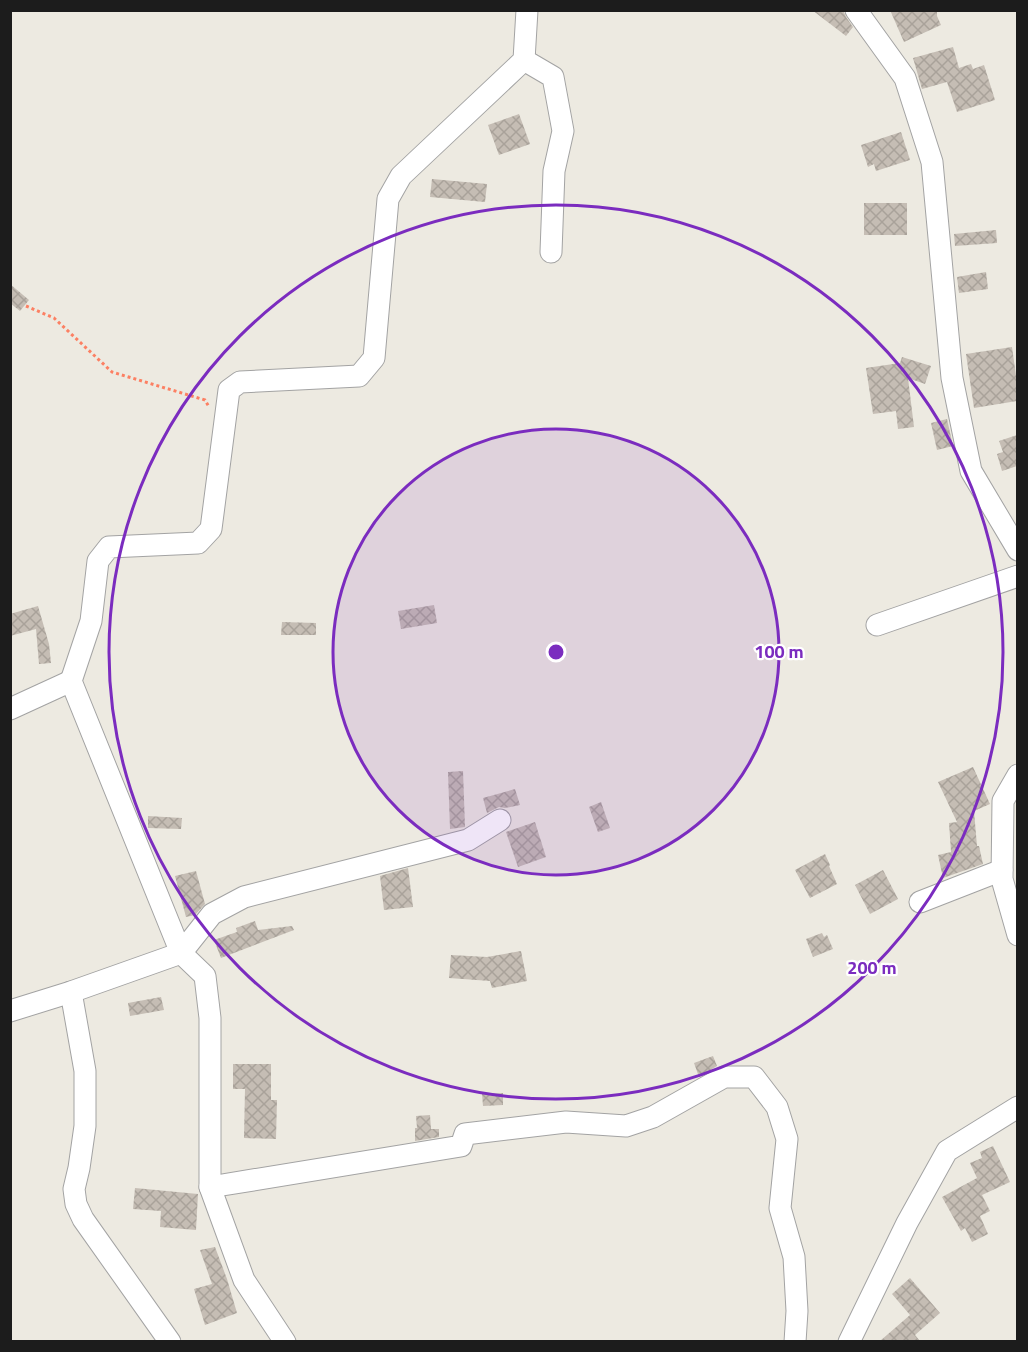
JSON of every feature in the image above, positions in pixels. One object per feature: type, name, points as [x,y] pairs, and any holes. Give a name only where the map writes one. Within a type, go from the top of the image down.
[{"type":"street","points":[[285,1341],[244,1280],[210,1187],[210,1018],[205,976],[181,953],[71,681],[91,621],[98,561],[109,547],[198,543],[211,530],[229,390],[240,382],[359,376],[374,358],[388,199],[401,176],[524,60],[527,10]]},
{"type":"street","points":[[856,10],[905,78],[932,162],[952,378],[971,471],[1017,550]]},
{"type":"street","points":[[524,60],[553,77],[563,131],[555,171],[551,252]]},
{"type":"street","points":[[877,625],[1017,576]]},
{"type":"street","points":[[10,709],[71,681]]},
{"type":"street","points":[[1017,775],[1004,801],[1002,870],[1002,879],[1017,935]]},
{"type":"street","points":[[10,1011],[181,953],[213,914],[244,897],[468,840],[500,820]]},
{"type":"street","points":[[920,902],[1002,870]]},
{"type":"street","points":[[71,992],[86,1071],[85,1126],[74,1189],[76,1204],[83,1219],[170,1341]]},
{"type":"street","points":[[210,1187],[461,1146],[465,1134],[566,1122],[626,1126],[653,1117],[724,1077],[754,1077],[777,1107],[787,1139],[780,1208],[794,1257],[797,1311],[795,1341]]},
{"type":"street","points":[[849,1341],[907,1223],[948,1150],[1017,1107]]},
{"type":"path","points":[[26,306],[54,318],[112,372],[205,400],[209,407],[225,418]]},
{"type":"building","points":[[812,10],[843,10],[853,27],[846,36]]},
{"type":"building","points":[[890,10],[937,10],[941,25],[904,42]]},
{"type":"building","points":[[953,47],[959,68],[971,64],[973,69],[984,65],[995,100],[957,112],[947,82],[922,89],[913,58]]},
{"type":"building","points":[[519,114],[530,144],[499,155],[488,125]]},
{"type":"building","points":[[901,132],[910,160],[876,171],[874,164],[868,167],[861,145]]},
{"type":"building","points":[[432,179],[487,184],[485,202],[430,197]]},
{"type":"building","points":[[864,203],[907,203],[907,235],[864,235]]},
{"type":"building","points":[[996,230],[997,243],[955,246],[954,234]]},
{"type":"building","points":[[986,272],[988,289],[959,293],[957,277]]},
{"type":"building","points":[[10,284],[29,300],[20,311],[10,303]]},
{"type":"building","points":[[1012,347],[1017,401],[974,408],[966,354]]},
{"type":"building","points":[[902,357],[931,366],[925,384],[908,378],[914,427],[898,429],[896,411],[873,414],[866,368],[900,363]]},
{"type":"building","points":[[947,419],[953,446],[937,450],[931,423]]},
{"type":"building","points":[[1017,435],[1017,466],[1002,471],[997,454],[1003,452],[999,441]]},
{"type":"building","points":[[434,605],[437,623],[401,629],[398,611]]},
{"type":"building","points":[[38,606],[49,644],[51,663],[39,664],[36,629],[10,636],[10,614]]},
{"type":"building","points":[[282,622],[316,623],[316,635],[281,635]]},
{"type":"building","points":[[973,767],[990,804],[974,811],[977,846],[979,846],[983,864],[943,878],[938,855],[951,852],[949,823],[957,822],[938,782]]},
{"type":"building","points":[[463,771],[465,827],[450,829],[448,772]]},
{"type":"building","points":[[515,789],[520,805],[499,807],[487,813],[483,798]]},
{"type":"building","points":[[601,802],[610,828],[598,832],[589,807]]},
{"type":"building","points":[[148,816],[182,818],[181,829],[148,828]]},
{"type":"building","points":[[535,822],[546,857],[518,867],[506,832]]},
{"type":"building","points":[[825,854],[837,884],[810,898],[795,870]]},
{"type":"building","points":[[408,868],[413,907],[384,910],[380,876]]},
{"type":"building","points":[[883,870],[898,899],[870,914],[855,885]]},
{"type":"building","points":[[196,871],[205,904],[195,915],[186,917],[175,876]]},
{"type":"building","points":[[255,921],[258,930],[292,926],[294,930],[221,958],[214,940],[237,932],[236,928]]},
{"type":"building","points":[[822,933],[824,937],[827,935],[833,949],[813,957],[806,939]]},
{"type":"building","points":[[521,951],[527,981],[492,988],[490,981],[449,978],[451,955],[487,957]]},
{"type":"building","points":[[161,997],[164,1010],[130,1016],[128,1003]]},
{"type":"building","points":[[713,1056],[717,1066],[699,1077],[694,1063]]},
{"type":"building","points":[[233,1064],[271,1064],[271,1100],[277,1100],[276,1139],[244,1138],[245,1089],[233,1089]]},
{"type":"building","points":[[503,1093],[503,1105],[483,1106],[482,1094]]},
{"type":"building","points":[[430,1115],[431,1129],[439,1129],[439,1137],[415,1141],[416,1116]]},
{"type":"building","points":[[993,1146],[1010,1182],[982,1195],[990,1211],[980,1216],[988,1234],[972,1242],[965,1228],[961,1231],[942,1197],[977,1178],[970,1163],[982,1158],[980,1152]]},
{"type":"building","points":[[135,1188],[198,1194],[196,1230],[160,1227],[161,1211],[133,1209]]},
{"type":"building","points":[[215,1247],[237,1313],[205,1325],[194,1289],[212,1284],[200,1250]]},
{"type":"building","points":[[910,1278],[940,1313],[915,1335],[920,1341],[880,1341],[910,1315],[892,1294]]}]
